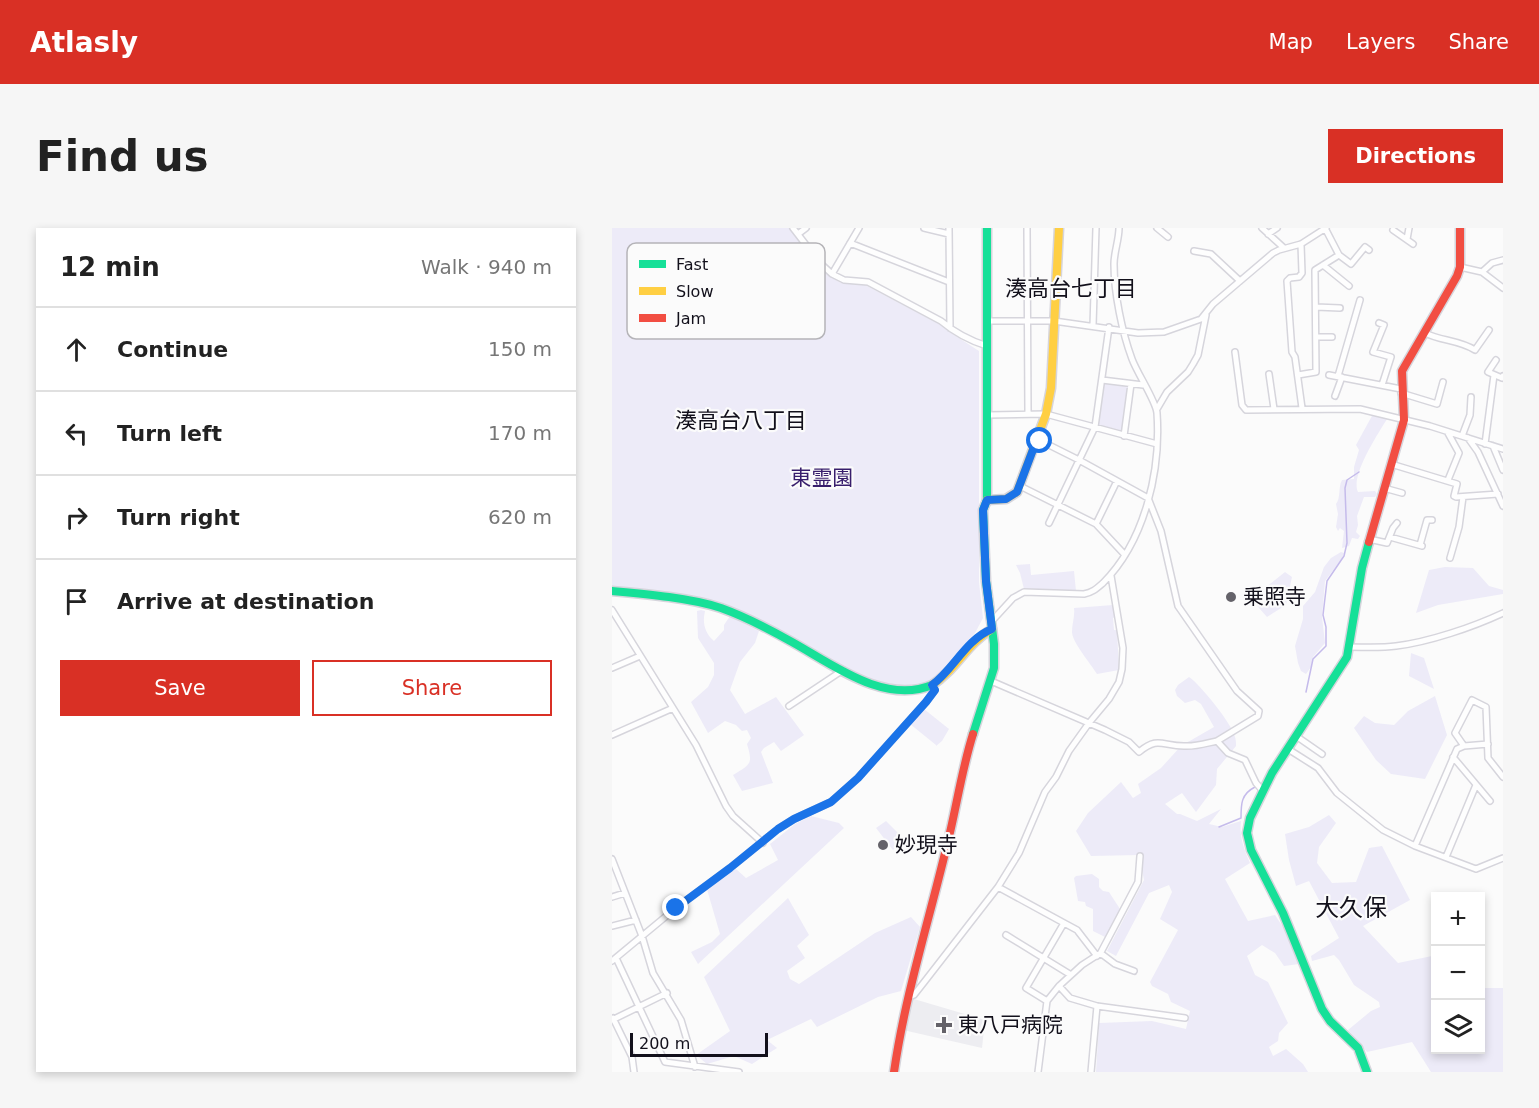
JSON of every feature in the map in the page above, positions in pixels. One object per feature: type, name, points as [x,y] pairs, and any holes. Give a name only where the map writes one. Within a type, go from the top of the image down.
[{"type":"street","points":[[793,228],[805,243]]},
{"type":"street","points":[[798,234],[806,228]]},
{"type":"street","points":[[832,274],[858,228]]},
{"type":"street","points":[[924,228],[949,231],[950,328]]},
{"type":"street","points":[[894,1072],[907,998],[947,845],[964,763],[991,681],[995,654],[983,512],[987,500],[987,228]]},
{"type":"street","points":[[1027,228],[1028,413]]},
{"type":"street","points":[[987,500],[1006,499],[1012,496],[1020,486],[1046,414],[1051,388],[1059,228]]},
{"type":"street","points":[[1093,326],[1096,228]]},
{"type":"street","points":[[1119,228],[1114,265],[1123,330],[1143,385],[1157,410]]},
{"type":"street","points":[[1157,228],[1168,237]]},
{"type":"street","points":[[1262,228],[1284,248]]},
{"type":"street","points":[[1268,234],[1277,228]]},
{"type":"street","points":[[612,591],[710,604],[763,628],[843,670],[887,688],[911,690],[932,685],[991,625],[1013,598],[1024,592],[1084,594],[1093,592],[1112,576],[1142,520],[1148,498],[1157,444],[1157,410],[1167,392],[1193,364],[1198,354],[1207,314],[1213,304],[1273,254],[1284,248],[1301,244],[1326,228],[1339,255],[1351,264],[1365,247],[1369,250]]},
{"type":"street","points":[[1407,239],[1408,228]]},
{"type":"street","points":[[1367,1072],[1358,1048],[1330,1021],[1322,1009],[1284,914],[1249,845],[1247,835],[1249,817],[1262,790],[1344,664],[1369,539],[1404,420],[1401,391],[1402,371],[1457,276],[1460,267],[1460,228]]},
{"type":"street","points":[[1393,230],[1413,244]]},
{"type":"street","points":[[850,243],[949,282]]},
{"type":"street","points":[[1301,244],[1302,273],[1299,277],[1290,278],[1287,281],[1292,352],[1295,357],[1302,408]]},
{"type":"street","points":[[1194,250],[1211,254],[1240,281]]},
{"type":"street","points":[[1298,375],[1316,372],[1315,270],[1339,255]]},
{"type":"street","points":[[1482,272],[1492,263],[1503,260]]},
{"type":"street","points":[[1323,265],[1349,286]]},
{"type":"street","points":[[1460,267],[1482,272],[1503,288]]},
{"type":"street","points":[[825,268],[844,280],[868,282],[987,346]]},
{"type":"street","points":[[1335,396],[1360,300]]},
{"type":"street","points":[[1316,308],[1341,308]]},
{"type":"street","points":[[987,321],[1054,321],[1152,334],[1193,323],[1207,314]]},
{"type":"street","points":[[1379,323],[1384,325],[1373,352],[1391,357],[1382,385]]},
{"type":"street","points":[[1049,523],[1095,427],[1109,327]]},
{"type":"street","points":[[1425,333],[1434,338],[1458,342],[1475,350],[1489,330]]},
{"type":"street","points":[[1316,337],[1332,337]]},
{"type":"street","points":[[1235,352],[1243,407],[1246,410],[1360,409],[1503,449]]},
{"type":"street","points":[[1496,360],[1488,372],[1502,378],[1503,376]]},
{"type":"street","points":[[1269,374],[1274,408]]},
{"type":"street","points":[[1329,375],[1382,385],[1437,404],[1443,382]]},
{"type":"street","points":[[1485,444],[1494,375]]},
{"type":"street","points":[[1102,380],[1143,385]]},
{"type":"street","points":[[1124,436],[1131,384]]},
{"type":"street","points":[[1465,437],[1471,397]]},
{"type":"street","points":[[987,414],[1046,414],[1157,444]]},
{"type":"street","points":[[1448,433],[1459,453],[1448,480]]},
{"type":"street","points":[[1465,437],[1478,452],[1503,506]]},
{"type":"street","points":[[991,681],[1129,741],[1138,752],[1151,743],[1184,747],[1217,741],[1258,716],[1259,711],[1237,691],[1178,606],[1161,531],[1148,498],[1037,439]]},
{"type":"street","points":[[1493,446],[1503,470]]},
{"type":"street","points":[[1391,464],[1457,484],[1454,496],[1498,494]]},
{"type":"street","points":[[1096,524],[1117,481]]},
{"type":"street","points":[[1020,486],[1096,524],[1125,555]]},
{"type":"street","points":[[1384,488],[1402,493]]},
{"type":"street","points":[[1450,558],[1459,527],[1462,497]]},
{"type":"street","points":[[1390,537],[1421,545],[1427,520],[1432,520]]},
{"type":"street","points":[[1369,539],[1386,544],[1397,523]]},
{"type":"street","points":[[907,998],[914,995],[998,887],[1019,853],[1042,798],[1089,723],[1109,699],[1119,682],[1122,669],[1121,628],[1112,576]]},
{"type":"street","points":[[612,610],[696,745],[729,811],[763,843]]},
{"type":"street","points":[[1349,646],[1393,647],[1410,644],[1486,621],[1503,613]]},
{"type":"street","points":[[612,668],[640,656]]},
{"type":"street","points":[[789,706],[843,670]]},
{"type":"street","points":[[740,1072],[665,1062],[615,958],[778,829],[831,802],[858,778],[926,702],[935,690],[932,685]]},
{"type":"street","points":[[1464,746],[1455,733],[1472,700],[1486,707],[1488,758],[1503,777]]},
{"type":"street","points":[[612,735],[673,708]]},
{"type":"street","points":[[1296,736],[1322,754]]},
{"type":"street","points":[[1217,741],[1228,753],[1245,760],[1262,790]]},
{"type":"street","points":[[1415,846],[1456,748],[1488,744]]},
{"type":"street","points":[[1288,749],[1317,768],[1337,793],[1364,812],[1383,830],[1415,846],[1476,869],[1503,858]]},
{"type":"street","points":[[1453,757],[1490,801]]},
{"type":"street","points":[[1446,857],[1476,785]]},
{"type":"street","points":[[1038,1072],[1047,1001],[1071,975],[1098,955],[1138,882],[1140,856]]},
{"type":"street","points":[[612,859],[642,936],[653,973],[681,1020],[695,1067]]},
{"type":"street","points":[[998,887],[1077,930],[1098,955],[1134,972]]},
{"type":"street","points":[[612,897],[625,894]]},
{"type":"street","points":[[612,926],[636,920]]},
{"type":"street","points":[[1047,1001],[1026,988],[1064,923]]},
{"type":"street","points":[[1006,935],[1071,975]]},
{"type":"street","points":[[1059,986],[1070,998],[1097,1006],[1185,1018]]},
{"type":"street","points":[[634,1072],[632,1057],[612,1019],[667,993]]},
{"type":"street","points":[[1091,1072],[1097,1006]]},
{"type":"shaded area","name":"東八戸病院","points":[[914,999],[985,1020],[982,1048],[903,1030],[909,1005]]},
{"type":"green space","name":"東霊園","points":[[612,228],[793,228],[805,243],[627,243],[627,339],[825,339],[825,273],[841,283],[865,285],[939,324],[979,351],[979,582],[983,618],[975,633],[935,678],[908,686],[881,682],[863,676],[738,612],[661,592],[653,593],[612,587]]},
{"type":"green space","points":[[1102,380],[1131,384],[1124,436],[1095,427]]},
{"type":"green space","points":[[1373,414],[1387,419],[1361,466],[1357,485],[1358,492],[1375,491],[1377,494],[1375,497],[1364,497],[1357,516],[1356,532],[1360,536],[1358,539],[1352,538],[1349,546],[1342,548],[1344,531],[1340,528],[1338,531],[1336,527],[1338,514],[1336,504],[1340,486],[1342,480],[1354,479],[1354,467],[1359,450],[1356,445]]},
{"type":"green space","points":[[1341,552],[1344,553],[1341,560],[1325,581],[1322,617],[1325,643],[1313,657],[1311,667],[1306,674],[1301,671],[1295,646],[1303,619],[1303,606],[1315,592],[1324,567],[1331,558]]},
{"type":"green space","points":[[1030,564],[1031,575],[1074,571],[1076,591],[1024,589],[1016,565]]},
{"type":"green space","points":[[1445,567],[1473,568],[1489,586],[1503,590],[1503,594],[1438,605],[1416,613],[1429,570]]},
{"type":"green space","points":[[1285,572],[1292,577],[1286,605],[1267,617],[1251,599]]},
{"type":"green space","points":[[1113,605],[1119,670],[1097,674],[1073,636],[1074,608]]},
{"type":"green space","points":[[697,611],[705,611],[705,628],[714,641],[724,630],[724,625],[730,616],[759,631],[755,643],[740,662],[730,690],[745,714],[776,697],[804,735],[781,751],[774,742],[761,752],[773,783],[742,791],[733,775],[747,766],[750,760],[747,744],[751,738],[747,730],[742,731],[736,725],[725,721],[708,733],[691,702],[708,687],[714,675],[714,663],[698,638]]},
{"type":"green space","points":[[1411,653],[1424,658],[1434,689],[1409,676]]},
{"type":"green space","points":[[1189,677],[1222,714],[1233,731],[1236,746],[1217,769],[1216,785],[1196,812],[1182,793],[1165,804],[1177,814],[1197,821],[1221,809],[1209,824],[1222,827],[1241,821],[1241,838],[1250,863],[1225,879],[1248,921],[1275,915],[1285,930],[1299,964],[1284,966],[1275,953],[1262,945],[1247,956],[1255,975],[1268,982],[1288,1023],[1279,1033],[1278,1041],[1269,1047],[1273,1056],[1286,1049],[1303,1064],[1308,1072],[1096,1072],[1099,1023],[1152,1021],[1186,1029],[1190,1011],[1171,1002],[1168,994],[1152,986],[1150,982],[1178,930],[1160,919],[1172,892],[1169,885],[1149,893],[1116,956],[1107,951],[1144,880],[1139,855],[1091,856],[1076,831],[1088,813],[1121,782],[1133,798],[1141,793],[1138,784],[1161,768],[1181,746],[1214,727],[1201,704],[1195,700],[1185,703],[1177,696],[1175,690],[1178,685]]},
{"type":"green space","points":[[1435,696],[1447,735],[1425,779],[1391,774],[1376,760],[1354,728],[1364,716],[1375,723],[1394,725],[1408,711]]},
{"type":"green space","points":[[924,709],[949,729],[936,746],[910,724]]},
{"type":"green space","points":[[1329,815],[1336,823],[1319,847],[1317,863],[1332,883],[1356,882],[1369,848],[1382,846],[1410,900],[1363,926],[1398,963],[1431,956],[1431,1054],[1485,1054],[1485,988],[1503,988],[1503,1072],[1431,1072],[1412,1042],[1367,1052],[1348,1030],[1371,1011],[1380,1007],[1379,1002],[1354,985],[1334,955],[1312,961],[1311,956],[1339,938],[1309,881],[1296,886],[1285,834],[1309,827]]},
{"type":"green space","points":[[811,816],[839,823],[844,828],[698,964],[691,952],[712,942],[720,934],[706,886],[736,869],[746,878],[778,860],[770,844],[795,824]]},
{"type":"green space","points":[[886,821],[906,841],[893,850],[876,828]]},
{"type":"green space","points":[[1092,874],[1099,879],[1099,887],[1109,892],[1120,909],[1105,937],[1093,931],[1093,909],[1086,906],[1085,902],[1078,901],[1074,878]]},
{"type":"green space","points":[[788,898],[809,935],[797,946],[805,958],[787,971],[790,979],[799,984],[875,933],[911,917],[920,927],[901,991],[878,997],[817,1027],[811,1019],[767,1040],[777,1048],[752,1064],[734,1056],[707,1064],[696,1055],[730,1031],[704,977]]},
{"type":"waterway","points":[[1306,692],[1313,659],[1326,646],[1326,627],[1323,615],[1327,581],[1344,556],[1347,543],[1345,488],[1347,480],[1359,472]]},
{"type":"waterway","points":[[1219,827],[1241,818],[1243,800],[1247,793],[1255,787]]},
{"type":"traffic: fast","points":[[973,734],[994,668],[994,644],[986,581],[983,510],[987,500],[987,228]]},
{"type":"traffic: fast","points":[[1367,1072],[1358,1048],[1330,1021],[1322,1009],[1283,913],[1251,850],[1247,833],[1250,818],[1272,773],[1347,657],[1362,568],[1369,542]]},
{"type":"traffic: fast","points":[[612,591],[682,599],[721,608],[757,623],[841,671],[877,686],[896,690],[914,690],[932,685]]},
{"type":"traffic: slow","points":[[987,500],[1006,499],[1017,492],[1046,414],[1051,388],[1059,228]]},
{"type":"traffic: slow","points":[[932,685],[948,672],[975,642],[992,629]]},
{"type":"traffic: jam","points":[[1369,542],[1404,420],[1402,371],[1457,276],[1460,267],[1460,228]]},
{"type":"traffic: jam","points":[[894,1072],[911,988],[973,734]]},
{"type":"place","name":"乗照寺","points":[[1231,597]]},
{"type":"place","name":"妙現寺","points":[[883,845]]},
{"type":"place","name":"東八戸病院","points":[[944,1025]]},
{"type":"district","name":"湊高台七丁目","points":[[1071,288]]},
{"type":"district","name":"湊高台八丁目","points":[[741,420]]},
{"type":"district","name":"大久保","points":[[1351,908]]},
{"type":"route","points":[[676,908],[763,843],[778,829],[831,802],[858,778],[926,702],[935,690],[932,685],[973,641],[992,629],[986,581],[983,510],[987,500],[1006,499],[1017,492],[1037,439],[1040,441]]}]
